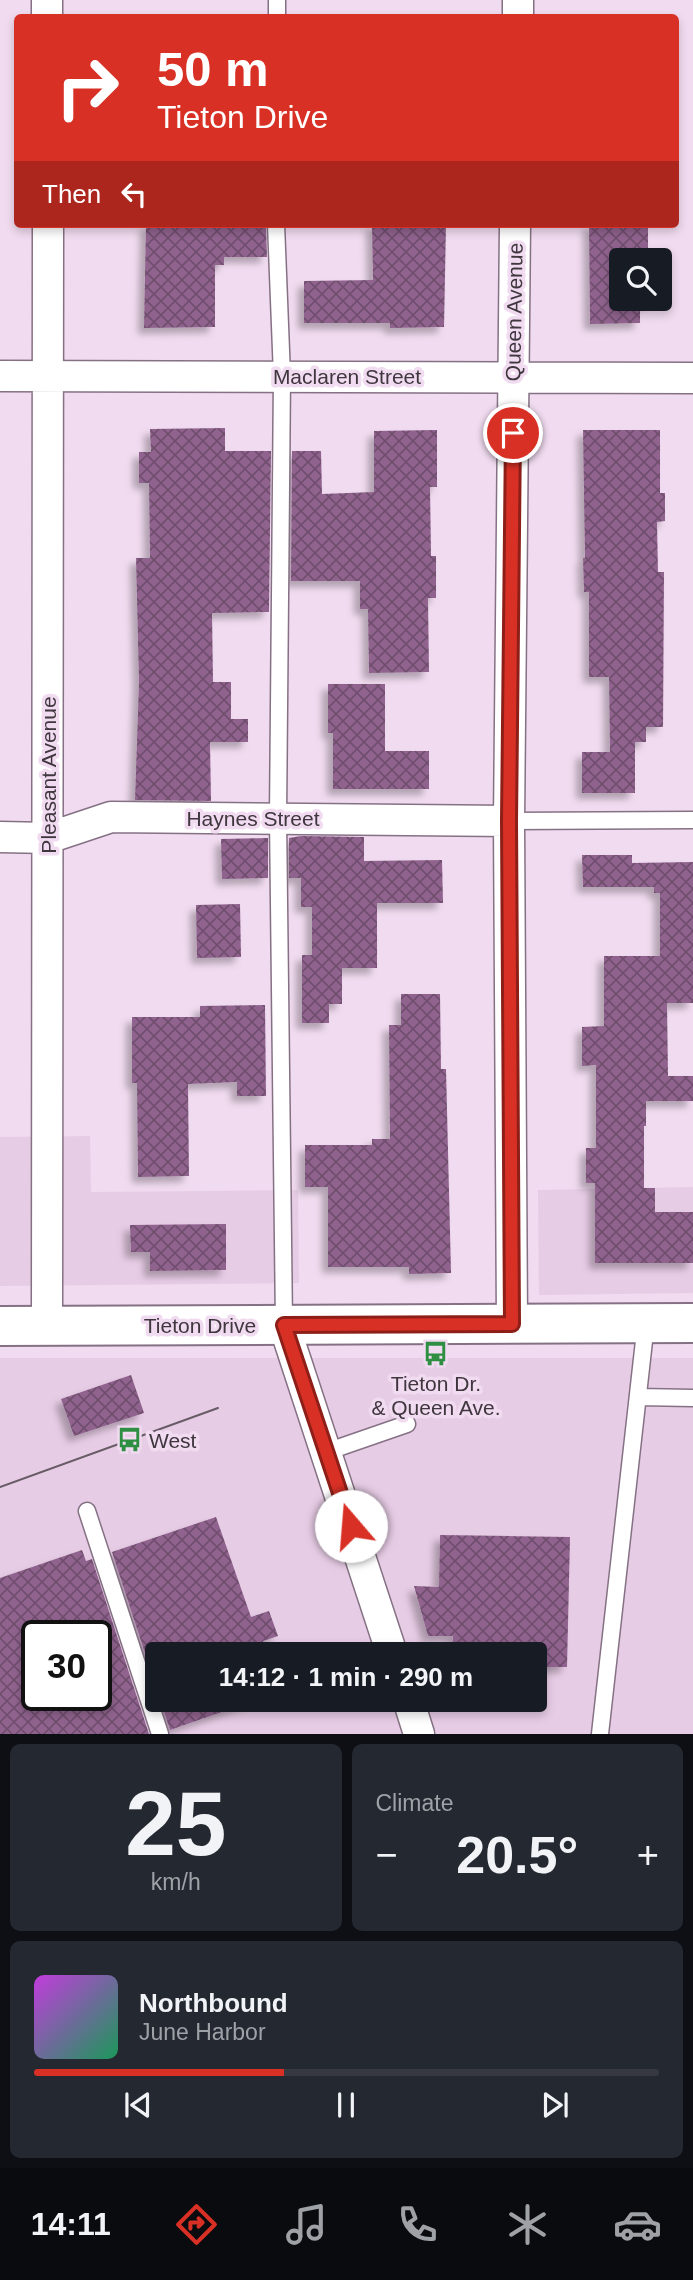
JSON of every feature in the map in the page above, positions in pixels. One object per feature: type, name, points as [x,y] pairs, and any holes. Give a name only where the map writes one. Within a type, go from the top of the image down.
[{"type":"main road","name":"Tieton Drive","points":[[0,1326],[693,1324]]},
{"type":"street","name":"Pleasant Avenue","points":[[47,1326],[48,228]]},
{"type":"street","name":"Queen Avenue","points":[[512,1324],[509,821],[515,228]]},
{"type":"street","name":"Maclaren Street","points":[[0,376],[693,378]]},
{"type":"street","name":"Haynes Street","points":[[0,837],[48,838],[111,817],[509,821]]},
{"type":"street","points":[[284,1325],[389,1642]]},
{"type":"street","points":[[412,1712],[419,1734]]},
{"type":"lane","points":[[276,228],[282,376],[278,818],[284,1325]]},
{"type":"lane","points":[[509,821],[693,820]]},
{"type":"lane","points":[[600,1734],[646,1324]]},
{"type":"lane","points":[[638,1396],[693,1398]]},
{"type":"lane","points":[[326,1452],[407,1424]]},
{"type":"lane","points":[[87,1511],[160,1734]]},
{"type":"shaded area","points":[[90,1136],[91,1192],[298,1190],[299,1283],[0,1286],[0,1137]]},
{"type":"shaded area","points":[[693,1187],[693,1293],[539,1295],[538,1190]]},
{"type":"shaded area","points":[[0,1358],[693,1358],[693,1734],[0,1734]]},
{"type":"building","points":[[146,228],[266,228],[267,257],[224,257],[224,265],[215,265],[215,327],[144,328]]},
{"type":"building","points":[[372,228],[446,228],[444,327],[390,328],[390,323],[304,323],[304,281],[373,280]]},
{"type":"building","points":[[589,228],[648,228],[648,248],[609,248],[609,311],[640,311],[640,323],[590,324]]},
{"type":"building","points":[[225,428],[225,451],[271,451],[269,612],[212,613],[213,682],[231,682],[231,719],[248,719],[248,742],[210,742],[211,801],[135,800],[139,682],[136,558],[150,558],[149,483],[139,483],[139,452],[151,452],[150,429]]},
{"type":"building","points":[[437,430],[437,487],[430,487],[431,556],[436,556],[436,598],[428,598],[429,672],[369,673],[368,609],[360,609],[360,581],[291,581],[292,451],[321,451],[322,494],[374,492],[374,431]]},
{"type":"building","points":[[583,430],[660,430],[660,493],[665,493],[665,521],[657,522],[658,572],[664,572],[663,727],[646,727],[646,742],[635,742],[635,793],[582,793],[582,752],[610,752],[609,677],[589,677],[589,592],[584,592],[583,558]]},
{"type":"building","points":[[328,684],[385,684],[385,751],[429,751],[429,789],[333,789],[333,733],[328,733]]},
{"type":"building","points":[[364,837],[364,861],[442,860],[443,903],[377,903],[377,968],[342,968],[342,1004],[329,1004],[329,1023],[302,1023],[302,955],[312,955],[312,907],[301,907],[301,878],[289,878],[289,838]]},
{"type":"building","points":[[268,838],[268,878],[222,879],[221,839]]},
{"type":"building","points":[[582,855],[632,855],[632,863],[693,862],[693,1003],[667,1003],[668,1076],[693,1076],[693,1101],[646,1101],[644,1188],[655,1188],[655,1212],[693,1212],[693,1263],[595,1263],[595,1183],[586,1183],[586,1148],[596,1148],[596,1065],[582,1066],[582,1027],[604,1026],[604,956],[660,956],[660,893],[654,893],[654,887],[583,887]]},
{"type":"building","points":[[240,904],[241,957],[197,958],[196,905]]},
{"type":"building","points":[[401,994],[440,994],[441,1069],[446,1069],[451,1273],[409,1274],[409,1267],[328,1267],[328,1187],[305,1187],[305,1145],[372,1145],[372,1139],[390,1139],[389,1025],[401,1025]]},
{"type":"building","points":[[265,1005],[266,1096],[237,1096],[237,1082],[188,1084],[189,1176],[138,1177],[137,1083],[132,1083],[132,1017],[200,1017],[200,1006]]},
{"type":"building","points":[[226,1224],[226,1270],[150,1271],[150,1252],[131,1252],[130,1225]]},
{"type":"building","points":[[131,1375],[144,1413],[74,1436],[61,1399]]},
{"type":"building","points":[[216,1517],[251,1617],[269,1611],[278,1636],[263,1642],[145,1642],[145,1653],[112,1552]]},
{"type":"building","points":[[440,1535],[570,1537],[567,1667],[547,1667],[547,1642],[453,1642],[453,1636],[428,1636],[414,1586],[439,1587]]},
{"type":"building","points":[[82,1550],[86,1561],[92,1559],[112,1620],[21,1620],[21,1711],[112,1711],[112,1620],[149,1734],[0,1734],[0,1578]]},
{"type":"building","points":[[164,1712],[222,1712],[170,1730]]},
{"type":"tram line","points":[[0,1487],[218,1408]]},
{"type":"place","name":"Tieton Dr. & Queen Ave.","points":[[436,1354]]},
{"type":"place","name":"West","points":[[129,1440]]},
{"type":"route","points":[[351,1526],[284,1325],[512,1324],[509,821],[513,433]]}]
